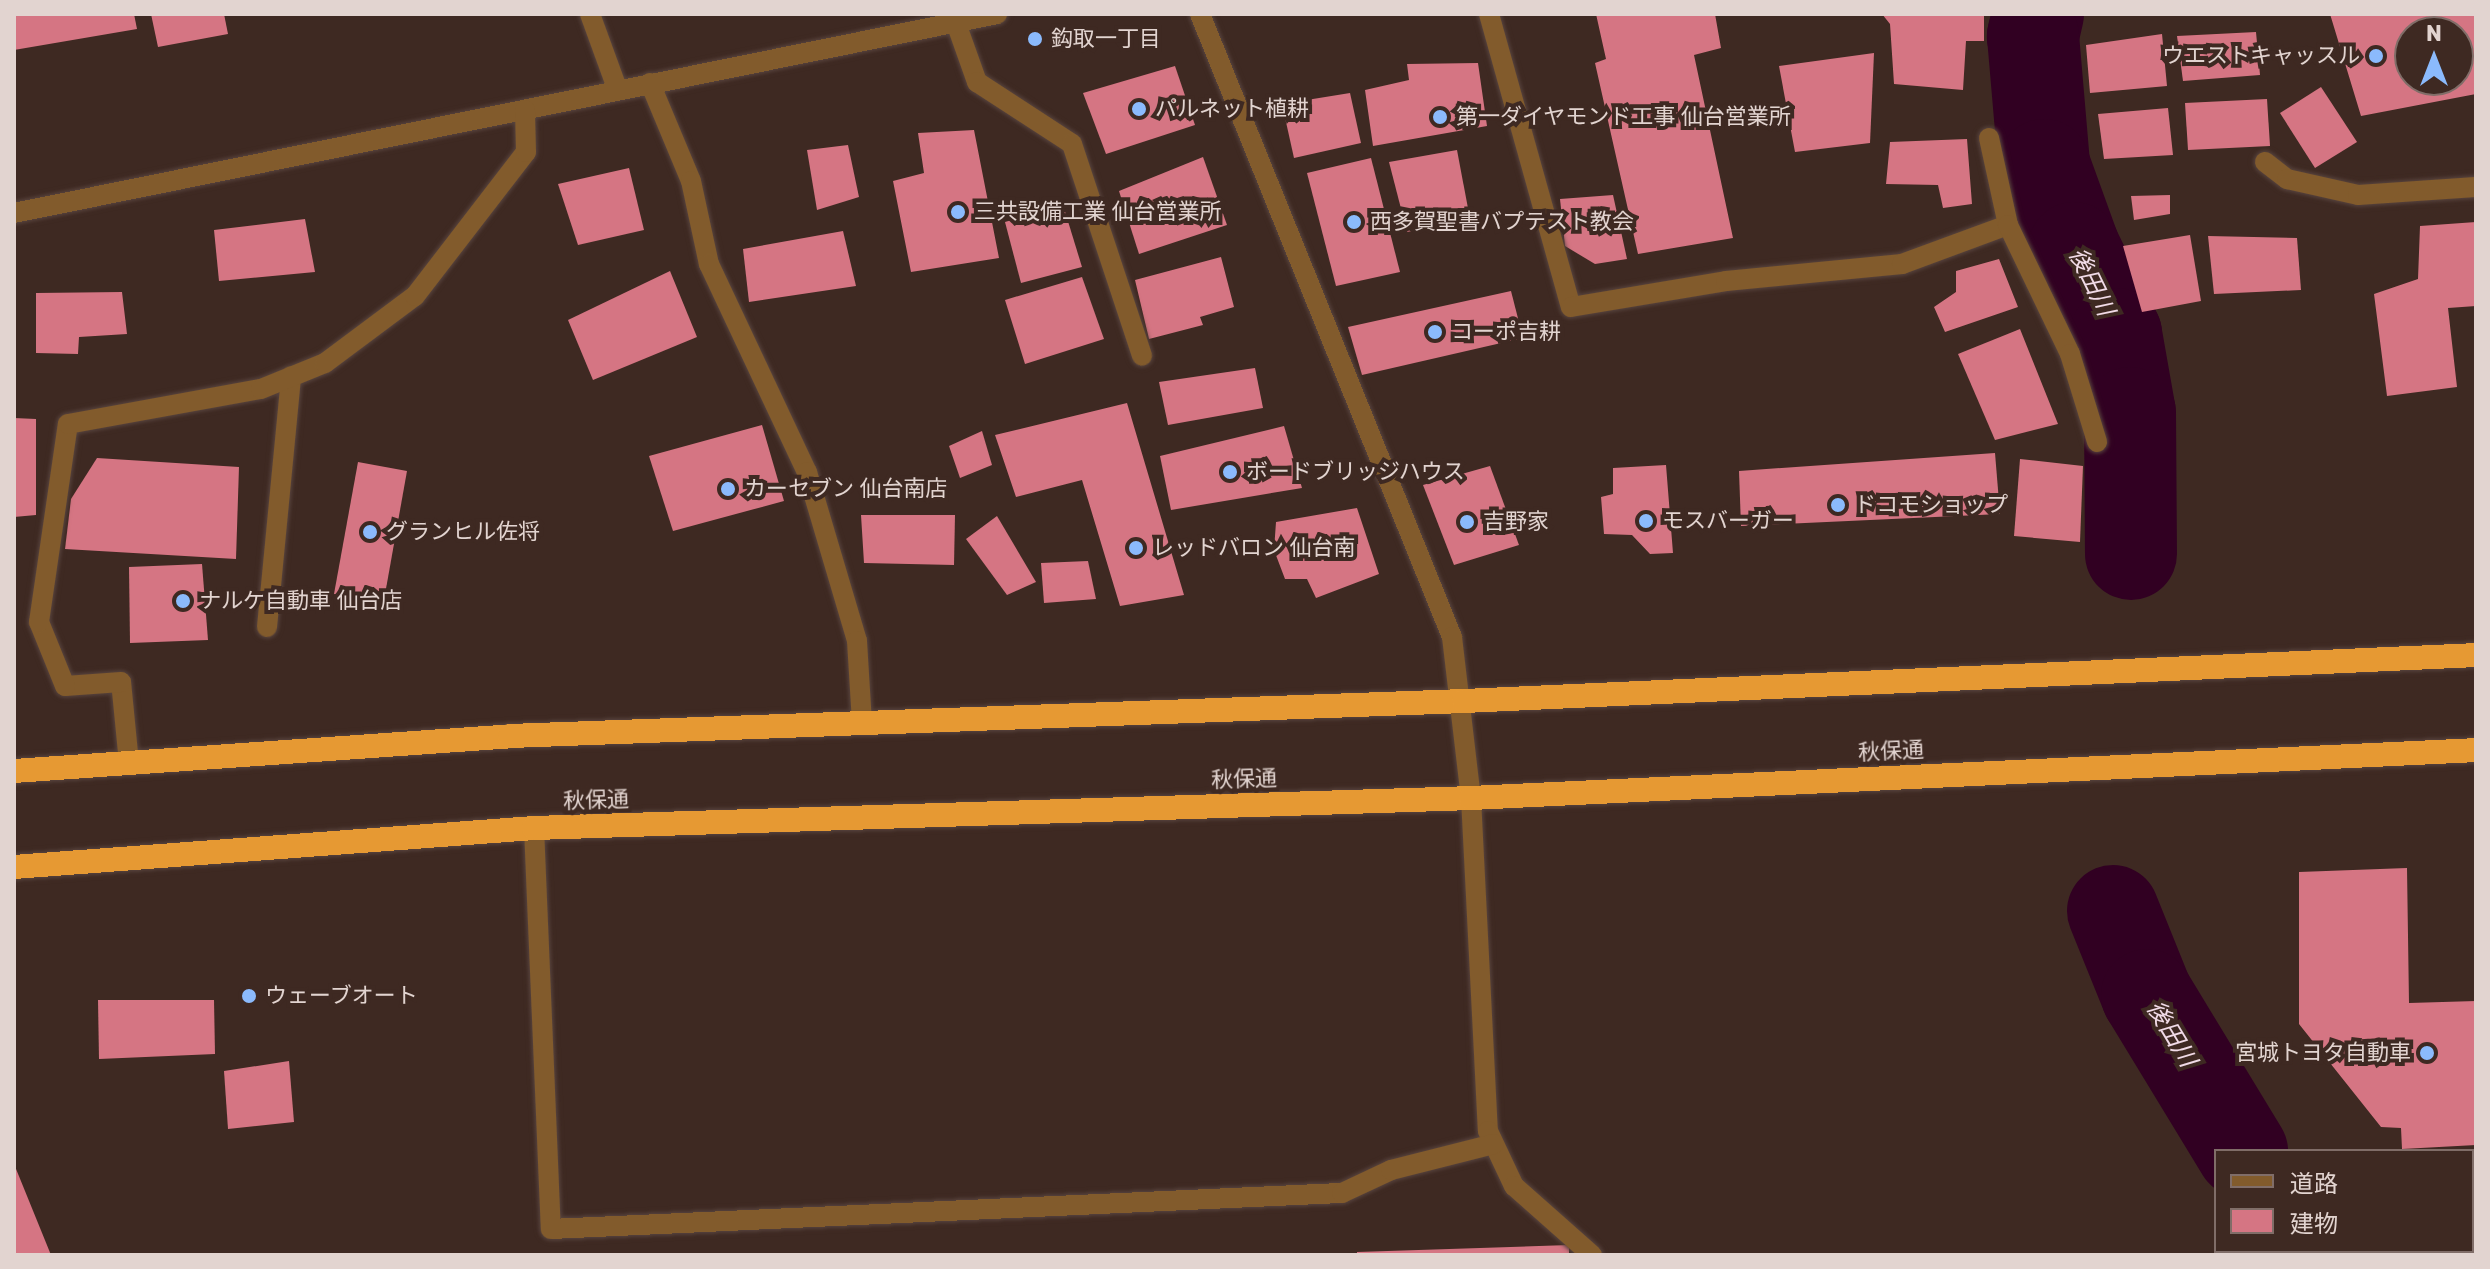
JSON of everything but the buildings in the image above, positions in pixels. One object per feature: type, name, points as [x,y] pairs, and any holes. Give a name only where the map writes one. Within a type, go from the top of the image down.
[{"type":"highway","points":[[14,771],[510,736],[1464,701],[2476,655]]},
{"type":"highway","name":"秋保通","points":[[14,867],[534,828],[1471,798],[2476,750]]},
{"type":"street","points":[[590,14],[617,88]]},
{"type":"street","points":[[14,213],[525,110],[617,88],[997,14]]},
{"type":"street","points":[[1200,14],[1452,637],[1464,701],[1488,1131],[1514,1186],[1592,1255]]},
{"type":"street","points":[[1489,14],[1571,307],[1726,281],[1902,264],[2008,225]]},
{"type":"street","points":[[956,23],[977,82],[1072,144],[1142,356]]},
{"type":"street","points":[[650,83],[691,181],[709,264],[807,472],[857,641],[862,723]]},
{"type":"street","points":[[129,763],[121,682],[65,686],[39,622],[68,424],[261,389],[325,363],[415,296],[526,152],[525,110]]},
{"type":"street","points":[[1989,138],[2008,225],[2070,354],[2097,442]]},
{"type":"street","points":[[2265,162],[2287,179],[2358,195],[2476,187]]},
{"type":"street","points":[[267,627],[291,376]]},
{"type":"street","points":[[534,828],[551,1229],[1342,1193],[1391,1170],[1494,1144]]},
{"type":"waterway","name":"後田川","points":[[2038,14],[2033,36],[2044,165],[2074,248],[2116,334],[2130,413],[2131,554]]},
{"type":"waterway","name":"後田川","points":[[2113,911],[2147,995],[2241,1149]]},
{"type":"waterway","name":"後田川","points":[[2416,1253],[2424,1255]]},
{"type":"place","name":"鈎取一丁目","points":[[1035,39]]},
{"type":"place","name":"ウエストキャッスル","points":[[2376,56]]},
{"type":"place","name":"パルネット植耕","points":[[1139,109]]},
{"type":"place","name":"第一ダイヤモンド工事 仙台営業所","points":[[1440,117]]},
{"type":"place","name":"三共設備工業 仙台営業所","points":[[958,212]]},
{"type":"place","name":"西多賀聖書バプテスト教会","points":[[1354,222]]},
{"type":"place","name":"コーポ吉耕","points":[[1435,332]]},
{"type":"place","name":"ボードブリッジハウス","points":[[1230,472]]},
{"type":"place","name":"カーセブン 仙台南店","points":[[728,489]]},
{"type":"place","name":"ドコモショップ","points":[[1838,505]]},
{"type":"place","name":"モスバーガー","points":[[1646,521]]},
{"type":"place","name":"吉野家","points":[[1467,522]]},
{"type":"place","name":"グランヒル佐将","points":[[370,532]]},
{"type":"place","name":"レッドバロン 仙台南","points":[[1136,548]]},
{"type":"place","name":"ナルケ自動車 仙台店","points":[[183,601]]},
{"type":"place","name":"ウェーブオート","points":[[249,996]]},
{"type":"place","name":"宮城トヨタ自動車","points":[[2427,1053]]}]
